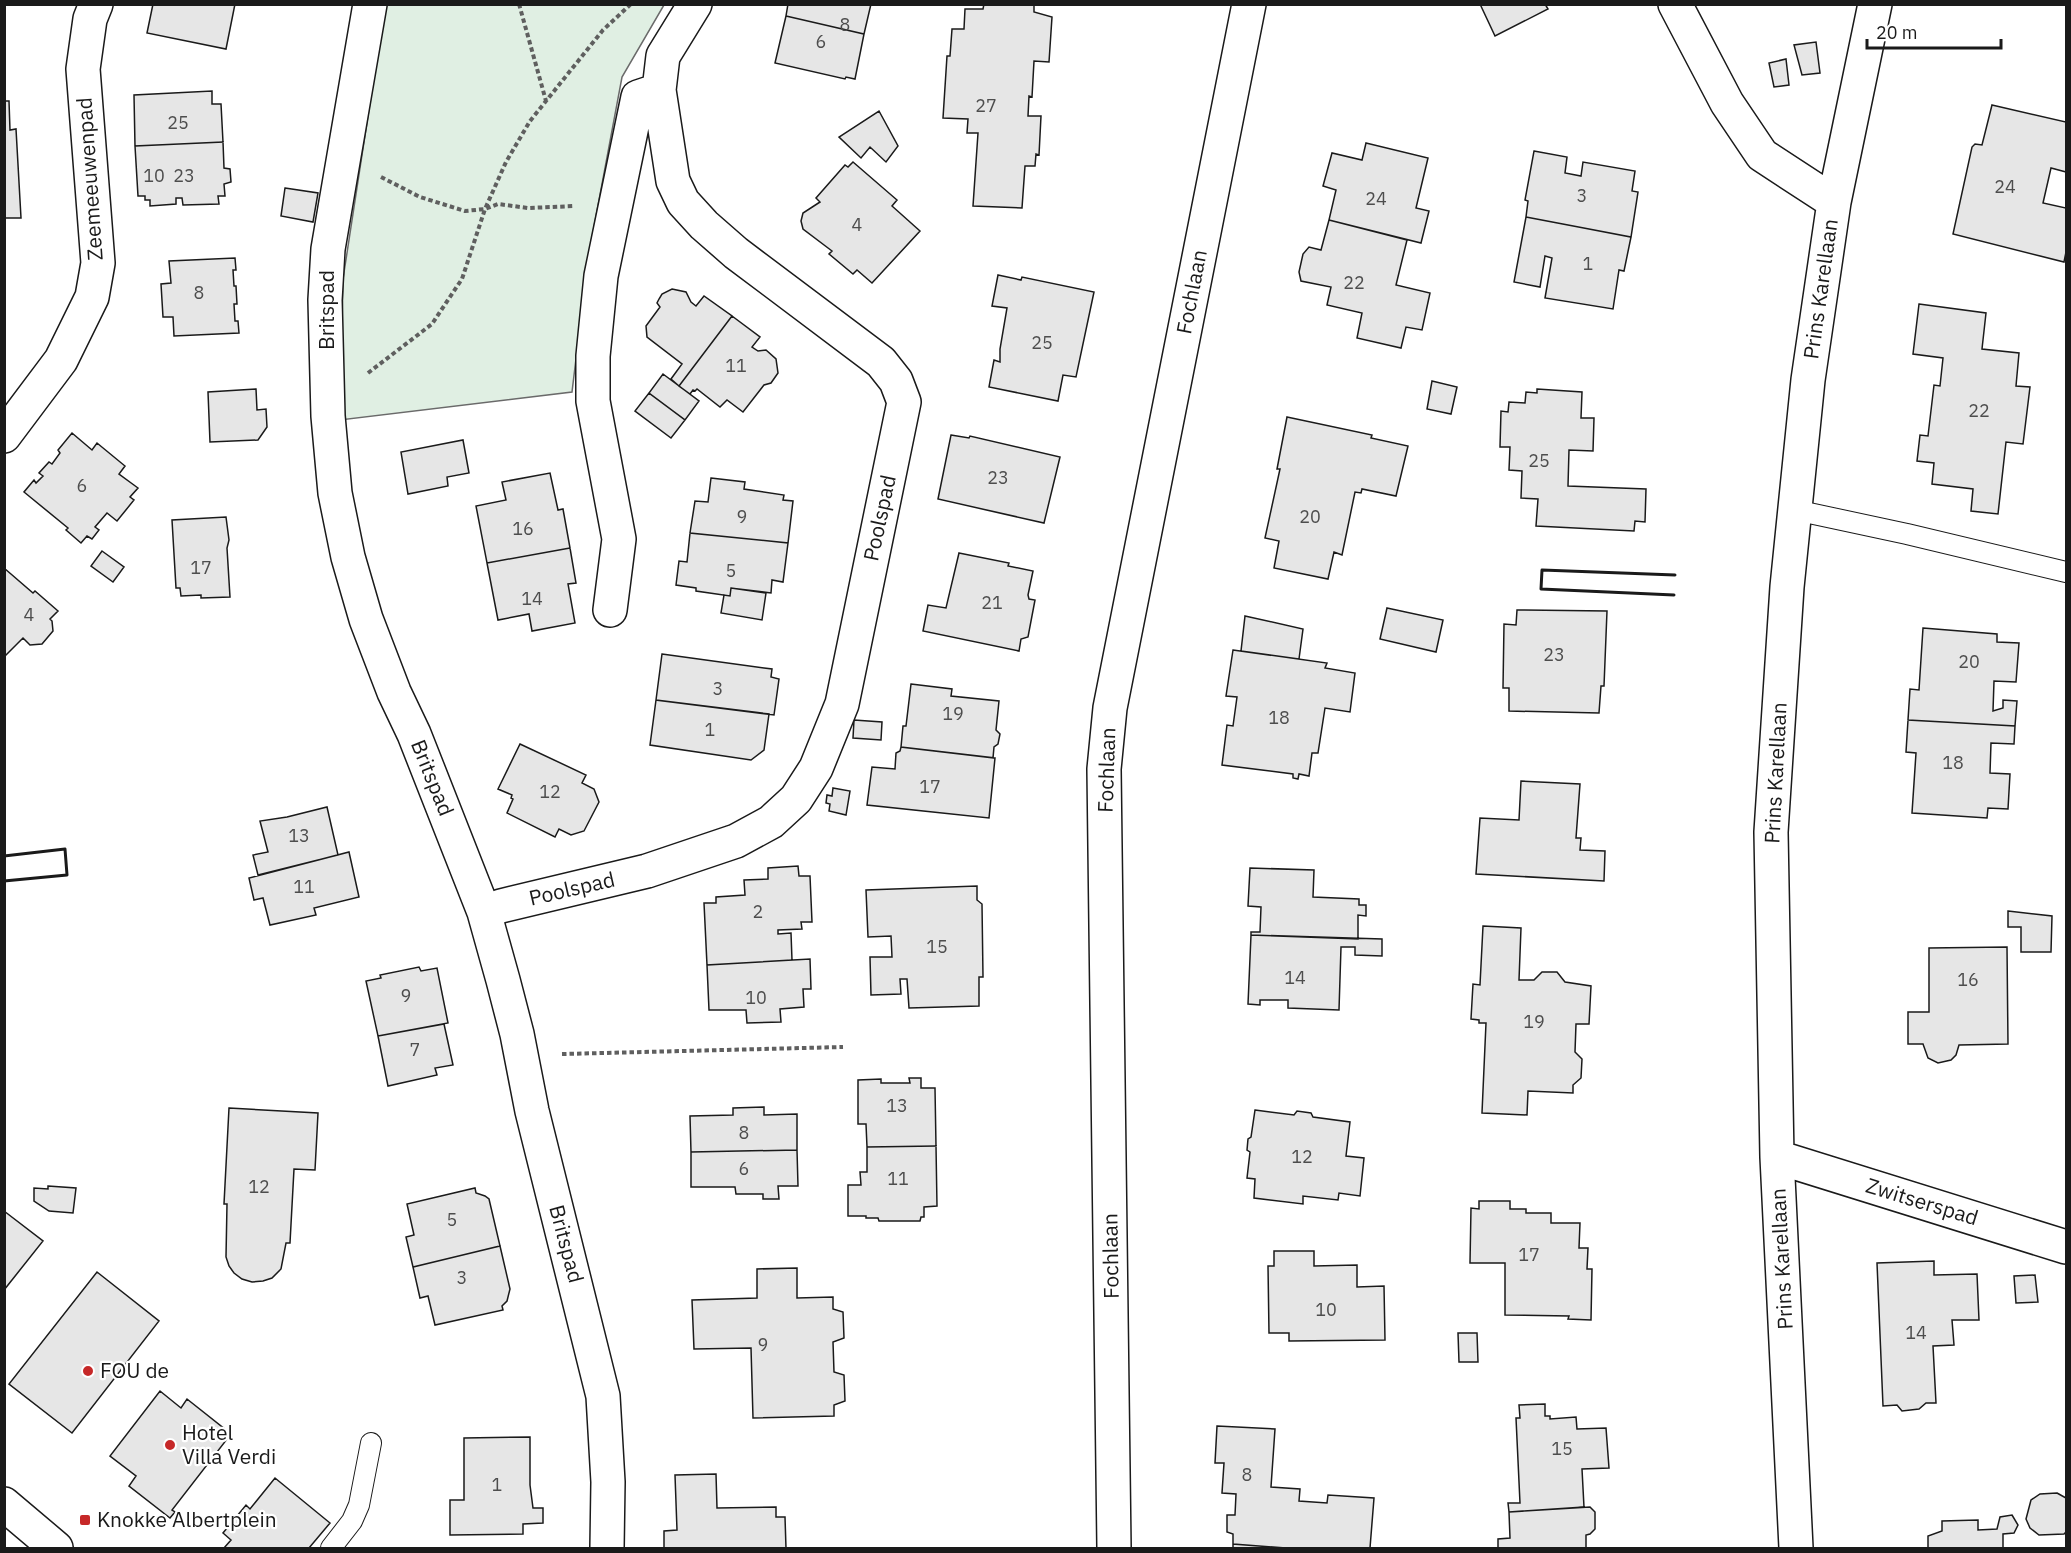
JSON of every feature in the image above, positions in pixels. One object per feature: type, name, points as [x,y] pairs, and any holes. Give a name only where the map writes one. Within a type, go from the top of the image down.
[{"type":"street","name":"Zeemeeuwenpad","points":[[4,436],[62,360],[92,297],[98,263],[83,69],[90,19],[96,4]]},
{"type":"street","name":"Britspad","points":[[370,4],[328,249],[325,300],[328,416],[335,493],[348,557],[366,619],[484,912],[506,991],[534,1121],[603,1396],[608,1482],[607,1548]]},
{"type":"street","name":"Poolspad","points":[[484,912],[647,871],[736,841],[771,822],[796,799],[816,768],[842,704],[904,402],[896,381],[881,362],[736,253],[704,225],[683,202],[672,182],[660,90],[663,56],[695,4]]},
{"type":"street","name":"Fochlaan","points":[[1114,1548],[1104,769],[1110,708],[1249,4]]},
{"type":"street","points":[[1675,4],[1727,103],[1762,155],[1834,202]]},
{"type":"street","name":"Prins Karellaan","points":[[1796,1548],[1777,1157],[1771,832],[1787,587],[1808,380],[1834,202],[1875,4]]},
{"type":"street","points":[[610,610],[619,539],[593,401],[593,356],[601,276],[638,97],[660,90]]},
{"type":"street","name":"Zwitserspad","points":[[1777,1157],[2067,1247]]},
{"type":"street","points":[[4,1504],[56,1548]]},
{"type":"lane","points":[[1795,510],[2067,572]]},
{"type":"lane","points":[[331,1548],[352,1521],[359,1504],[371,1443]]},
{"type":"path","points":[[519,4],[546,101]]},
{"type":"path","points":[[328,416],[370,370],[432,324],[462,279],[485,209],[506,162],[530,121],[603,30],[631,4]]},
{"type":"path","points":[[345,153],[383,178],[420,198],[465,212],[498,204],[528,208],[567,207],[594,204],[617,196]]},
{"type":"path","points":[[521,1055],[843,1047]]},
{"type":"green space","points":[[385,5],[664,5],[622,77],[588,259],[572,392],[340,420],[343,279]]},
{"type":"building","points":[[153,4],[235,4],[226,49],[147,33]]},
{"type":"building","points":[[788,4],[871,4],[864,34],[786,16]]},
{"type":"building","points":[[984,4],[1034,4],[1034,12],[1052,17],[1049,62],[1034,61],[1032,97],[1029,96],[1028,116],[1041,116],[1039,155],[1036,154],[1035,166],[1025,166],[1022,208],[973,206],[978,133],[967,133],[968,119],[943,118],[947,56],[950,56],[952,29],[964,29],[965,9],[983,9]]},
{"type":"building","points":[[1480,4],[1545,4],[1548,9],[1495,36]]},
{"type":"building","points":[[786,16],[864,34],[855,79],[846,77],[845,79],[775,63]]},
{"type":"building","points":[[1816,42],[1820,73],[1802,75],[1794,45]]},
{"type":"building","points":[[1786,59],[1789,85],[1774,87],[1769,63]]},
{"type":"building","points":[[212,91],[212,104],[221,104],[223,142],[135,146],[134,95]]},
{"type":"building","points":[[4,101],[9,101],[10,130],[16,129],[21,218],[4,218]]},
{"type":"building","points":[[1992,105],[2066,122],[2066,172],[2051,168],[2043,203],[2066,208],[2064,262],[1953,234],[1972,147],[1975,144],[1982,145]]},
{"type":"building","points":[[879,111],[898,146],[886,162],[870,147],[861,158],[839,137]]},
{"type":"building","points":[[223,142],[224,168],[230,169],[231,182],[224,184],[225,196],[218,196],[219,204],[183,205],[182,198],[176,198],[176,204],[150,206],[150,200],[145,200],[145,196],[138,196],[135,146]]},
{"type":"building","points":[[1366,143],[1428,158],[1416,208],[1429,211],[1421,243],[1329,220],[1336,190],[1323,186],[1332,153],[1362,160]]},
{"type":"building","points":[[1534,151],[1567,157],[1565,173],[1581,176],[1583,162],[1635,171],[1632,191],[1638,192],[1631,237],[1526,217],[1528,201],[1525,200]]},
{"type":"building","points":[[853,162],[897,200],[892,206],[920,231],[872,283],[857,270],[853,274],[829,254],[832,251],[803,229],[801,221],[803,213],[820,202],[816,198],[845,165],[848,167]]},
{"type":"building","points":[[285,188],[318,193],[313,222],[281,216]]},
{"type":"building","points":[[1526,217],[1631,237],[1624,271],[1619,270],[1613,309],[1545,298],[1552,258],[1545,256],[1540,287],[1514,282]]},
{"type":"building","points":[[1329,220],[1407,240],[1396,285],[1430,293],[1422,330],[1406,327],[1401,348],[1357,338],[1362,313],[1327,305],[1331,287],[1301,281],[1299,272],[1303,254],[1309,247],[1321,250]]},
{"type":"building","points":[[235,258],[236,270],[233,270],[237,304],[234,304],[235,321],[238,321],[239,333],[174,336],[173,317],[163,317],[161,284],[171,283],[169,261]]},
{"type":"building","points":[[998,275],[1021,280],[1022,277],[1094,292],[1076,377],[1063,375],[1058,401],[989,387],[994,360],[1000,362],[1007,308],[992,306]]},
{"type":"building","points":[[672,289],[686,292],[696,306],[704,296],[732,316],[679,386],[671,379],[682,364],[647,337],[646,326],[660,307],[657,303],[662,294]]},
{"type":"building","points":[[1919,304],[1986,313],[1982,349],[2019,353],[2016,386],[2030,387],[2023,444],[2006,442],[1998,514],[1971,511],[1973,489],[1932,484],[1934,463],[1917,461],[1920,435],[1928,436],[1934,385],[1940,386],[1943,358],[1913,354]]},
{"type":"building","points":[[732,316],[760,337],[752,347],[758,351],[766,350],[776,359],[778,373],[771,383],[764,385],[743,412],[727,400],[720,407],[697,389],[690,394],[679,386]]},
{"type":"building","points":[[663,374],[699,401],[685,420],[649,393]]},
{"type":"building","points":[[1432,381],[1457,387],[1451,414],[1427,409]]},
{"type":"building","points":[[256,389],[257,410],[266,409],[267,427],[258,440],[210,442],[208,392]]},
{"type":"building","points":[[1537,389],[1582,392],[1581,418],[1594,418],[1593,451],[1569,450],[1568,486],[1646,489],[1645,522],[1635,521],[1634,531],[1536,526],[1538,499],[1521,498],[1522,471],[1509,470],[1510,447],[1500,447],[1501,411],[1508,412],[1509,402],[1525,403],[1526,392],[1537,393]]},
{"type":"building","points":[[649,393],[685,420],[671,438],[635,411]]},
{"type":"building","points":[[1287,417],[1372,435],[1371,438],[1408,446],[1396,496],[1362,489],[1361,493],[1355,492],[1342,555],[1334,552],[1328,579],[1274,568],[1279,541],[1265,538],[1280,469],[1277,469]]},
{"type":"building","points":[[72,433],[92,450],[97,443],[125,466],[119,474],[138,488],[130,497],[134,500],[117,521],[107,513],[95,527],[99,530],[92,539],[87,536],[81,543],[66,530],[68,528],[24,492],[34,480],[36,483],[43,476],[39,473],[49,462],[52,464],[60,453],[58,450]]},
{"type":"building","points":[[951,435],[969,438],[970,436],[1060,457],[1044,523],[938,499]]},
{"type":"building","points":[[463,440],[469,473],[447,477],[448,486],[408,494],[401,452]]},
{"type":"building","points":[[550,473],[558,510],[563,509],[570,548],[487,563],[476,506],[506,500],[502,482]]},
{"type":"building","points":[[711,478],[745,482],[744,489],[784,495],[783,500],[793,501],[788,543],[690,533],[695,501],[708,502]]},
{"type":"building","points":[[226,517],[229,540],[227,548],[230,597],[181,596],[180,588],[176,588],[172,520]]},
{"type":"building","points":[[690,533],[788,543],[783,582],[772,580],[771,593],[731,588],[730,596],[696,591],[696,588],[676,585],[679,561],[687,562]]},
{"type":"building","points":[[570,548],[576,583],[568,584],[575,623],[532,631],[529,614],[498,620],[487,563]]},
{"type":"building","points":[[102,551],[124,567],[113,582],[91,566]]},
{"type":"building","points":[[959,553],[1009,563],[1008,566],[1033,571],[1028,595],[1029,599],[1035,600],[1028,637],[1021,639],[1019,651],[923,631],[928,605],[946,608]]},
{"type":"building","points":[[4,568],[58,611],[50,619],[53,631],[42,644],[30,645],[23,638],[4,657]]},
{"type":"building","points":[[731,588],[766,593],[762,620],[721,613],[724,595],[730,596]]},
{"type":"building","points":[[1387,608],[1443,620],[1436,652],[1380,639]]},
{"type":"building","points":[[1517,610],[1607,611],[1604,686],[1601,686],[1599,713],[1509,711],[1509,688],[1503,688],[1504,624],[1516,625]]},
{"type":"building","points":[[1245,616],[1303,629],[1299,659],[1241,651]]},
{"type":"building","points":[[1923,628],[1997,634],[1997,642],[2019,643],[2016,682],[1994,681],[1993,711],[2003,708],[2003,700],[2017,701],[2015,726],[1908,720],[1910,689],[1919,690]]},
{"type":"building","points":[[1233,650],[1327,663],[1325,668],[1355,673],[1350,712],[1325,708],[1318,753],[1312,753],[1309,776],[1299,774],[1298,779],[1293,778],[1293,774],[1222,765],[1227,725],[1233,726],[1237,697],[1226,696]]},
{"type":"building","points":[[662,654],[772,669],[771,677],[779,679],[774,715],[656,700]]},
{"type":"building","points":[[911,684],[952,689],[951,696],[999,701],[996,730],[1000,734],[998,744],[994,747],[993,758],[901,747]]},
{"type":"building","points":[[656,700],[769,714],[764,750],[751,760],[650,745]]},
{"type":"building","points":[[854,720],[882,722],[881,740],[853,738]]},
{"type":"building","points":[[1908,720],[2015,726],[2014,744],[1991,743],[1990,773],[2010,774],[2008,809],[1988,808],[1987,818],[1912,813],[1916,753],[1906,752]]},
{"type":"building","points":[[520,744],[586,775],[582,783],[594,789],[599,802],[584,831],[571,835],[559,829],[555,837],[507,813],[513,799],[512,795],[498,789]]},
{"type":"building","points":[[901,747],[995,758],[989,818],[867,805],[872,767],[895,769],[896,753]]},
{"type":"building","points":[[1521,781],[1580,784],[1576,838],[1581,838],[1580,850],[1605,851],[1604,881],[1476,874],[1480,818],[1519,820]]},
{"type":"building","points":[[833,788],[850,791],[846,815],[829,811],[830,804],[826,803],[827,795],[832,796]]},
{"type":"building","points":[[327,807],[338,855],[258,875],[253,855],[268,852],[260,821]]},
{"type":"building","points":[[349,852],[359,897],[314,908],[316,915],[270,925],[263,898],[254,900],[249,878]]},
{"type":"building","points":[[798,866],[799,876],[810,876],[812,922],[801,922],[802,929],[778,930],[778,934],[791,933],[792,960],[707,965],[704,903],[716,903],[716,897],[745,895],[744,880],[768,879],[768,868]]},
{"type":"building","points":[[1250,868],[1314,870],[1313,897],[1359,899],[1359,905],[1366,905],[1366,916],[1358,915],[1358,939],[1251,935],[1251,932],[1260,932],[1261,907],[1248,906]]},
{"type":"building","points":[[977,886],[977,900],[982,904],[983,977],[979,977],[979,1006],[909,1008],[907,979],[900,979],[901,994],[871,995],[870,957],[892,957],[891,936],[868,937],[866,890]]},
{"type":"building","points":[[2008,911],[2052,916],[2051,952],[2021,952],[2021,927],[2008,927]]},
{"type":"building","points":[[1483,926],[1521,928],[1519,980],[1534,980],[1542,972],[1557,972],[1565,982],[1591,986],[1589,1024],[1576,1024],[1575,1052],[1582,1059],[1581,1078],[1573,1085],[1573,1093],[1528,1091],[1527,1115],[1482,1113],[1486,1023],[1479,1023],[1479,1020],[1471,1019],[1473,984],[1480,985]]},
{"type":"building","points":[[1251,935],[1382,939],[1382,956],[1355,955],[1355,947],[1341,947],[1339,1010],[1288,1008],[1288,1000],[1260,1000],[1260,1005],[1248,1004]]},
{"type":"building","points":[[2007,947],[2008,1044],[1959,1045],[1956,1055],[1951,1060],[1938,1063],[1928,1058],[1923,1044],[1908,1044],[1908,1012],[1929,1012],[1929,948]]},
{"type":"building","points":[[810,959],[811,989],[803,989],[804,1007],[780,1009],[781,1022],[747,1023],[746,1010],[709,1010],[707,965]]},
{"type":"building","points":[[419,967],[421,971],[437,968],[448,1023],[378,1036],[366,981],[381,978],[380,975]]},
{"type":"building","points":[[444,1024],[453,1065],[435,1068],[437,1075],[388,1086],[378,1036]]},
{"type":"building","points":[[909,1078],[921,1078],[921,1088],[935,1088],[936,1146],[867,1147],[866,1124],[858,1124],[858,1080],[881,1079],[881,1083],[910,1083]]},
{"type":"building","points":[[764,1107],[764,1115],[797,1114],[797,1150],[691,1152],[690,1116],[733,1115],[733,1108]]},
{"type":"building","points":[[229,1108],[318,1113],[315,1170],[294,1169],[290,1243],[286,1243],[281,1269],[272,1278],[263,1281],[252,1282],[242,1279],[234,1273],[226,1257],[227,1204],[224,1204]]},
{"type":"building","points":[[1255,1110],[1294,1115],[1297,1111],[1311,1113],[1313,1117],[1350,1122],[1346,1156],[1364,1158],[1360,1196],[1339,1193],[1338,1200],[1303,1196],[1303,1204],[1254,1198],[1255,1179],[1247,1178],[1250,1152],[1247,1150]]},
{"type":"building","points":[[936,1146],[937,1206],[924,1207],[924,1217],[921,1217],[920,1221],[879,1221],[878,1218],[866,1218],[866,1216],[848,1216],[848,1185],[861,1185],[860,1172],[867,1172],[867,1147]]},
{"type":"building","points":[[797,1150],[798,1186],[778,1186],[779,1199],[763,1199],[763,1194],[736,1194],[735,1187],[691,1187],[691,1152]]},
{"type":"building","points":[[48,1186],[76,1188],[73,1213],[49,1211],[34,1201],[34,1188],[48,1189]]},
{"type":"building","points":[[475,1188],[476,1193],[489,1199],[500,1246],[413,1267],[406,1237],[414,1235],[407,1204]]},
{"type":"building","points":[[1479,1201],[1510,1201],[1510,1209],[1526,1209],[1526,1213],[1551,1213],[1551,1223],[1580,1223],[1579,1248],[1588,1248],[1587,1269],[1592,1269],[1591,1320],[1568,1319],[1569,1316],[1505,1315],[1505,1263],[1470,1263],[1471,1208],[1479,1209]]},
{"type":"building","points":[[4,1211],[43,1241],[4,1290]]},
{"type":"building","points":[[500,1246],[510,1289],[507,1301],[502,1306],[503,1310],[435,1325],[428,1296],[420,1298],[413,1267]]},
{"type":"building","points":[[1274,1251],[1314,1251],[1314,1266],[1357,1265],[1357,1287],[1384,1286],[1385,1340],[1289,1341],[1289,1333],[1269,1333],[1268,1266],[1274,1266]]},
{"type":"building","points":[[1934,1261],[1934,1275],[1977,1274],[1979,1320],[1952,1320],[1954,1345],[1933,1346],[1936,1403],[1926,1403],[1919,1409],[1902,1411],[1897,1405],[1883,1406],[1877,1263]]},
{"type":"building","points":[[797,1268],[797,1298],[833,1297],[833,1309],[843,1312],[844,1338],[833,1342],[834,1372],[844,1375],[845,1401],[834,1405],[834,1416],[753,1418],[751,1348],[694,1349],[692,1300],[757,1298],[757,1269]]},
{"type":"building","points":[[97,1272],[159,1321],[72,1433],[9,1384]]},
{"type":"building","points":[[2035,1275],[2038,1302],[2016,1303],[2014,1276]]},
{"type":"building","points":[[1458,1333],[1477,1333],[1478,1362],[1459,1362]]},
{"type":"building","name":"Hotel Villa Verdi","points":[[160,1391],[181,1408],[187,1399],[231,1434],[172,1510],[175,1512],[170,1518],[129,1486],[136,1476],[110,1456]]},
{"type":"building","points":[[1545,1404],[1545,1416],[1550,1416],[1550,1419],[1576,1417],[1577,1429],[1606,1428],[1609,1468],[1582,1469],[1584,1507],[1509,1512],[1508,1503],[1520,1503],[1516,1418],[1520,1418],[1519,1405]]},
{"type":"building","points":[[1217,1426],[1275,1429],[1271,1487],[1300,1489],[1299,1501],[1327,1503],[1328,1495],[1374,1498],[1370,1548],[1286,1548],[1233,1544],[1233,1534],[1227,1532],[1227,1515],[1235,1515],[1236,1494],[1222,1493],[1224,1463],[1215,1463]]},
{"type":"building","points":[[530,1437],[530,1485],[533,1508],[543,1508],[543,1523],[523,1524],[523,1534],[450,1535],[450,1500],[464,1500],[464,1438]]},
{"type":"building","points":[[716,1474],[717,1508],[776,1507],[776,1517],[785,1517],[786,1548],[664,1548],[664,1531],[677,1530],[675,1475]]},
{"type":"building","points":[[275,1478],[330,1523],[309,1548],[224,1548],[231,1540],[223,1533],[246,1505],[250,1509]]},
{"type":"building","points":[[2057,1493],[2066,1498],[2066,1532],[2039,1535],[2030,1528],[2026,1519],[2031,1500],[2040,1494]]},
{"type":"building","points":[[1590,1507],[1595,1512],[1595,1529],[1586,1535],[1586,1548],[1498,1548],[1498,1539],[1510,1538],[1509,1512]]},
{"type":"building","points":[[2012,1515],[2018,1525],[2014,1533],[2003,1534],[2003,1548],[1928,1548],[1928,1536],[1942,1531],[1942,1521],[1978,1520],[1978,1530],[1997,1529],[2000,1517]]},
{"type":"building","points":[[1233,1544],[1286,1548],[1233,1548]]},
{"type":"wall","points":[[1674,595],[1541,589],[1542,570],[1675,575]]},
{"type":"wall","points":[[4,856],[65,849],[67,875],[4,881]]},
{"type":"place","name":"FOU de","points":[[88,1371]]},
{"type":"place","name":"Hotel Villa Verdi","points":[[170,1445]]},
{"type":"place","name":"Knokke Albertplein","points":[[85,1520]]}]
